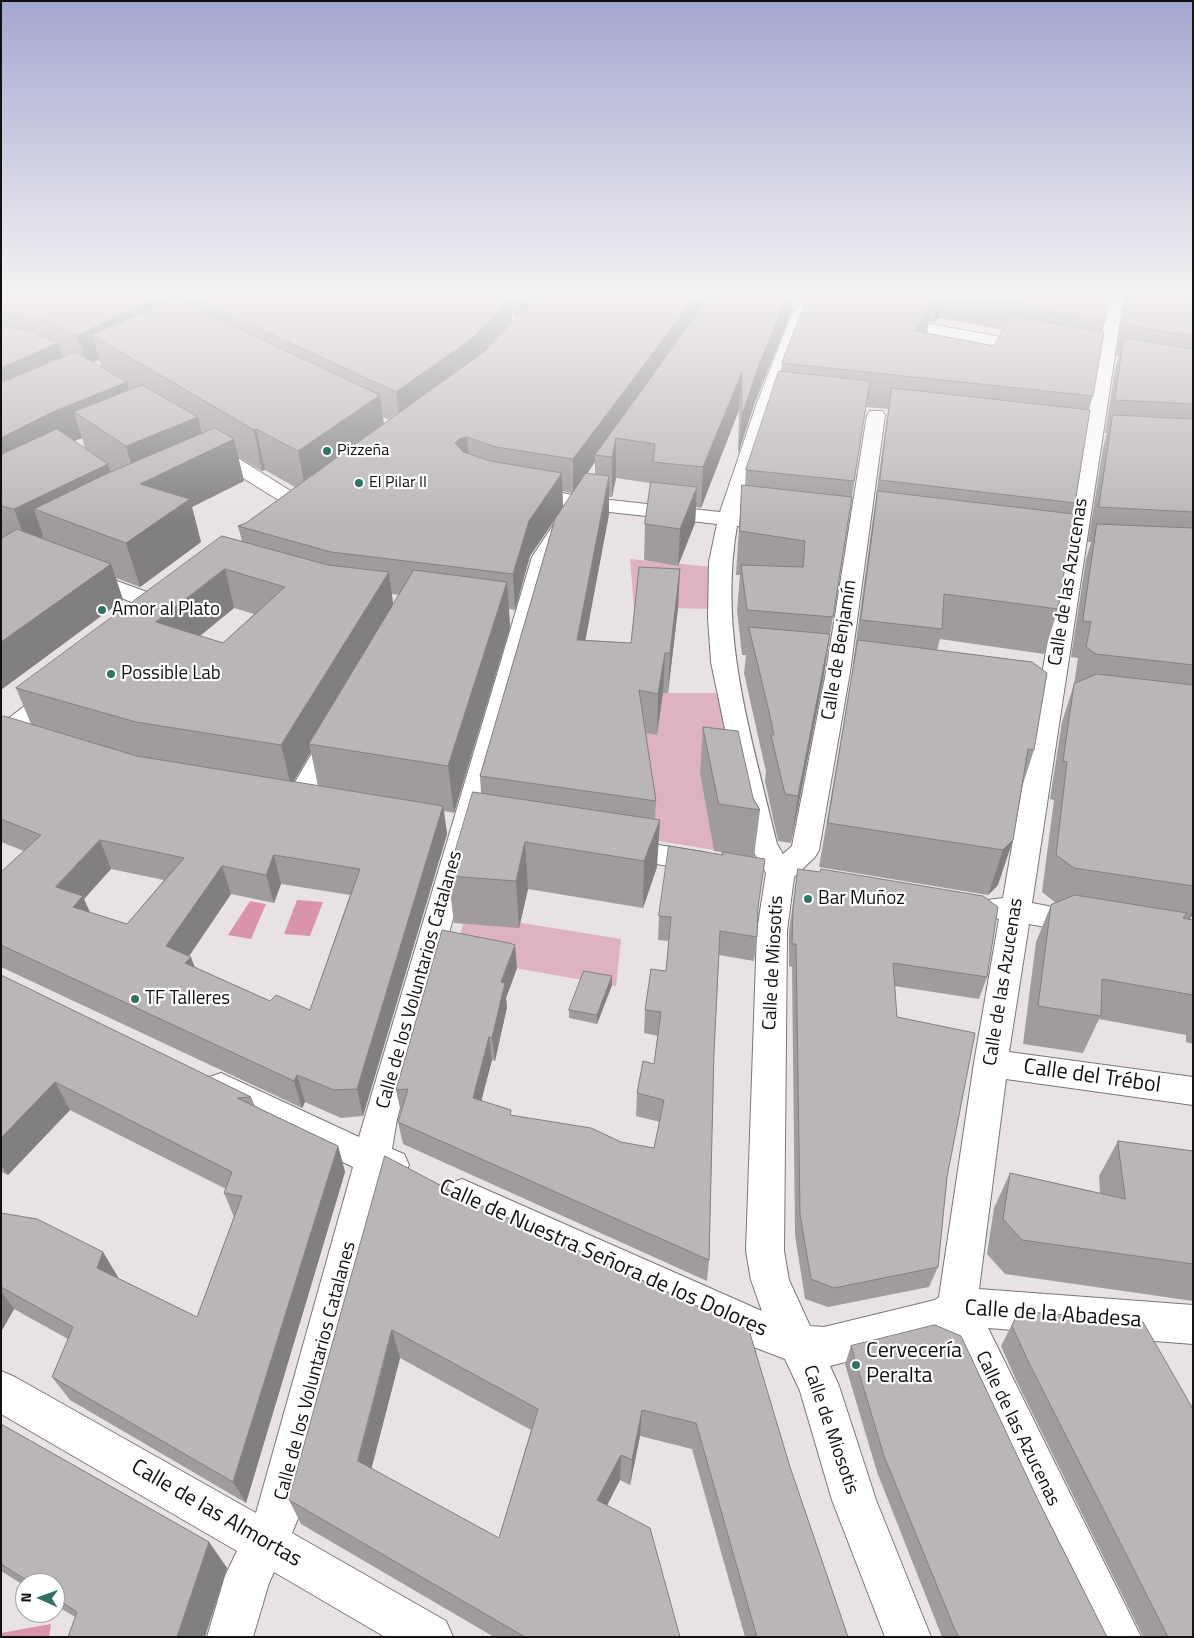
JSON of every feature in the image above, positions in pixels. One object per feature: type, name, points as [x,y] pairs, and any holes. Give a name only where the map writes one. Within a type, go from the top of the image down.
[{"type":"street","name":"Calle de Miosotis","points":[[785,371],[776,404],[728,520],[720,562],[719,618],[732,662],[763,844],[780,873],[772,931],[765,1251],[770,1280],[779,1306],[819,1386],[854,1500],[908,1637]]},
{"type":"street","name":"Calle de las Azucenas","points":[[1102,371],[1093,439],[1073,549],[1053,698],[991,1063],[957,1306],[1118,1637]]},
{"type":"street","name":"Calle de Benjamín","points":[[780,873],[805,850],[838,672],[858,528],[877,416]]},
{"type":"street","points":[[195,440],[218,463],[303,507]]},
{"type":"street","name":"Calle de los Voluntarios Catalanes","points":[[230,1637],[248,1576],[266,1542],[276,1516],[373,1158],[380,1119],[464,826],[514,619],[543,557],[578,502],[596,478]]},
{"type":"street","points":[[503,490],[578,502],[768,524]]},
{"type":"street","points":[[63,568],[176,603],[148,624]]},
{"type":"street","points":[[5,734],[74,680]]},
{"type":"street","points":[[299,799],[344,722]]},
{"type":"street","points":[[5,734],[40,741]]},
{"type":"street","points":[[270,794],[328,804]]},
{"type":"street","points":[[593,845],[809,878]]},
{"type":"street","points":[[976,905],[1114,928]]},
{"type":"street","name":"Calle del Trébol","points":[[991,1063],[1193,1091]]},
{"type":"street","name":"Calle de Nuestra Señora de los Dolores","points":[[189,1071],[358,1153],[428,1181],[744,1324],[800,1345]]},
{"type":"street","name":"Calle de la Abadesa","points":[[800,1345],[824,1347],[842,1344],[946,1317],[957,1306],[1193,1325]]},
{"type":"street","name":"Calle de las Almortas","points":[[1,1391],[430,1637]]},
{"type":"shaded area","points":[[630,559],[712,567],[711,609],[634,607]]},
{"type":"shaded area","points":[[663,693],[718,693],[737,778],[700,773],[714,850],[653,840],[637,731],[657,735]]},
{"type":"shaded area","points":[[297,900],[323,902],[310,936],[284,934]]},
{"type":"shaded area","points":[[250,901],[266,904],[251,939],[228,935]]},
{"type":"shaded area","points":[[466,914],[621,939],[616,986],[454,957]]},
{"type":"shaded area","points":[[51,1624],[49,1637],[1,1637],[1,1633]]},
{"type":"building","points":[[29,371],[109,371],[127,382],[50,413],[1,438],[1,383]]},
{"type":"building","points":[[154,371],[330,371],[380,395],[298,451],[256,429],[254,430]]},
{"type":"building","points":[[352,371],[425,371],[396,392]]},
{"type":"building","points":[[457,371],[639,371],[573,459],[496,447],[467,437],[459,439],[455,443],[463,452],[490,461],[562,473],[529,521],[513,574],[331,552],[238,526],[246,523]]},
{"type":"building","points":[[656,371],[757,371],[742,415],[742,372],[703,467],[653,462],[655,444],[616,438],[612,457],[595,455]]},
{"type":"building","points":[[779,371],[870,381],[854,481],[746,470]]},
{"type":"building","points":[[862,371],[1097,371],[1093,396]]},
{"type":"building","points":[[1119,371],[1193,371],[1193,404],[1115,400]]},
{"type":"building","points":[[142,385],[198,417],[126,446],[74,412]]},
{"type":"building","points":[[892,388],[1090,410],[1075,503],[880,480]]},
{"type":"building","points":[[1113,415],[1193,419],[1193,512],[1099,507]]},
{"type":"building","points":[[215,428],[234,439],[140,484],[190,499],[126,543],[34,509],[106,474]]},
{"type":"building","points":[[57,429],[108,464],[14,509],[1,506],[1,455]]},
{"type":"building","points":[[586,473],[609,476],[577,640],[631,643],[639,567],[680,569],[670,653],[665,653],[658,694],[639,690],[656,801],[480,776],[555,519]]},
{"type":"building","points":[[651,482],[697,487],[680,529],[645,524]]},
{"type":"building","points":[[742,485],[852,497],[833,617],[747,610],[741,565],[803,567],[805,541],[740,531]]},
{"type":"building","points":[[878,491],[1074,514],[1058,609],[944,594],[942,629],[861,620]]},
{"type":"building","points":[[1097,524],[1193,528],[1193,665],[1096,654],[1086,647],[1091,622],[1083,621]]},
{"type":"building","points":[[17,529],[111,564],[1,642],[1,539]]},
{"type":"building","points":[[222,536],[328,565],[389,572],[281,745],[136,722],[16,688]],"holes":[[[225,569],[285,587],[223,643],[156,622]]]},
{"type":"building","points":[[414,570],[507,582],[448,766],[309,744]]},
{"type":"building","points":[[749,627],[830,634],[798,796],[785,794],[771,735],[774,735],[770,716]]},
{"type":"building","points":[[858,640],[1032,662],[1047,673],[1034,750],[1028,749],[1013,840],[1003,850],[828,823]]},
{"type":"building","points":[[1097,674],[1193,685],[1193,886],[1074,868],[1056,855],[1067,762],[1063,761],[1074,684]]},
{"type":"building","points":[[4,716],[137,756],[443,806],[357,1089],[334,1090],[297,1075],[294,1081],[1,945],[1,872],[41,835],[1,819],[1,718]],"holes":[[[100,840],[184,858],[127,924],[73,907],[83,896],[56,887]],[[274,855],[360,869],[310,1010],[276,995],[270,1001],[185,963],[191,957],[166,946],[222,866],[266,875]]]},
{"type":"building","points":[[703,727],[738,731],[753,798],[760,810],[719,804]]},
{"type":"building","points":[[473,792],[660,820],[644,861],[525,842],[516,881],[448,876]]},
{"type":"building","points":[[669,846],[723,855],[722,852],[765,859],[758,907],[757,937],[720,931],[714,1052],[709,1260],[398,1122],[408,1089],[396,1090],[442,930],[515,945],[501,982],[505,983],[492,1038],[489,1037],[473,1098],[511,1110],[510,1115],[591,1128],[621,1142],[654,1148],[664,1100],[637,1093],[643,1061],[654,1064],[661,1012],[645,1010],[651,969],[666,971],[671,917],[659,916]]},
{"type":"building","points":[[798,869],[820,872],[821,869],[983,896],[998,907],[987,977],[893,963],[897,1017],[975,1033],[947,1177],[938,1267],[834,1288],[811,1279],[800,1214],[796,944],[792,944],[793,909]]},
{"type":"building","points":[[1075,895],[1187,913],[1183,918],[1193,920],[1193,995],[1102,979],[1101,1016],[1038,1006],[1051,905]]},
{"type":"building","points":[[584,971],[612,976],[597,1015],[569,1010]]},
{"type":"building","points":[[1,975],[251,1097],[237,1098],[338,1146],[233,1482],[52,1377],[73,1327],[1,1287],[1,1213],[37,1219],[103,1252],[97,1268],[197,1317],[242,1196],[224,1193],[232,1172],[55,1082],[1,1138]]},
{"type":"building","points":[[1118,1141],[1193,1151],[1193,1264],[1022,1240],[1003,1219],[1010,1173],[1125,1199]]},
{"type":"building","points":[[385,1156],[455,1193],[749,1330],[790,1467],[848,1637],[757,1637],[696,1423],[642,1410],[632,1460],[621,1455],[597,1500],[650,1528],[680,1637],[525,1637],[289,1500]],"holes":[[[392,1330],[538,1409],[499,1538],[358,1461]]]},
{"type":"building","points":[[1019,1311],[1143,1322],[1193,1409],[1193,1637],[1168,1637],[1012,1326]]},
{"type":"building","points":[[935,1325],[961,1336],[1038,1500],[1107,1637],[959,1637],[955,1630],[884,1456],[851,1346]]},
{"type":"building","points":[[1,1424],[209,1542],[177,1637],[68,1637],[77,1612],[65,1604],[65,1573],[15,1573],[1,1564]]},
{"type":"place","name":"Pizzeña","points":[[327,451]]},
{"type":"place","name":"El PiIar II","points":[[359,483]]},
{"type":"place","name":"Amor al Plato","points":[[102,610]]},
{"type":"place","name":"Possible Lab","points":[[111,674]]},
{"type":"place","name":"Bar Muñoz","points":[[808,899]]},
{"type":"place","name":"TF Talleres","points":[[135,999]]},
{"type":"place","name":"Cervecería Peralta","points":[[856,1365]]}]
